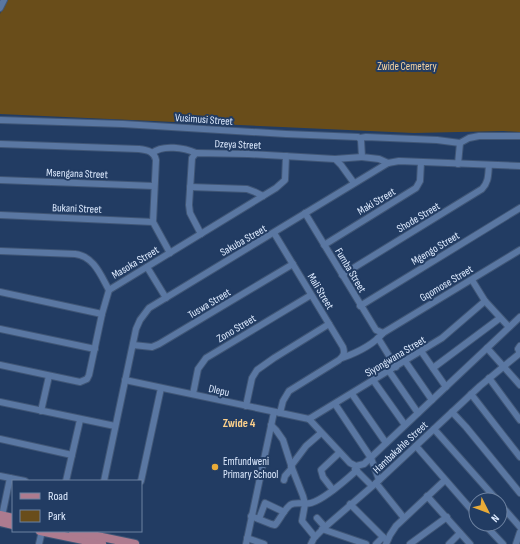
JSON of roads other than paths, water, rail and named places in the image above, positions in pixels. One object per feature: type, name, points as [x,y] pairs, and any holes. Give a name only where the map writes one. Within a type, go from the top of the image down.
[{"type":"main road","points":[[1,518],[12,518]]},
{"type":"main road","points":[[1,518],[12,524]]},
{"type":"main road","points":[[46,532],[102,544]]},
{"type":"main road","points":[[83,532],[93,533],[135,544]]},
{"type":"street","points":[[0,8],[4,0]]},
{"type":"street","name":"Vusimusi Street","points":[[0,120],[116,124],[360,138],[437,140],[460,143]]},
{"type":"street","points":[[458,164],[460,143],[469,138],[479,136],[520,136]]},
{"type":"street","points":[[360,138],[362,157],[379,159],[388,163]]},
{"type":"street","points":[[0,144],[139,150],[151,152],[156,160],[153,222],[170,253]]},
{"type":"street","name":"Dzeya Street","points":[[151,152],[165,148],[189,150],[196,153],[248,154],[335,159],[362,157]]},
{"type":"street","points":[[196,153],[192,158],[189,205],[190,213],[201,234]]},
{"type":"street","name":"Masoka Street","points":[[0,365],[80,382],[86,381],[89,375],[102,314],[109,290],[276,188],[285,180],[286,156]]},
{"type":"street","points":[[335,159],[354,183]]},
{"type":"street","name":"Sakuba Street","points":[[104,480],[136,329],[142,316],[149,308],[388,163],[399,161],[520,166]]},
{"type":"street","name":"Maki Street","points":[[324,245],[416,188],[420,181],[421,162]]},
{"type":"street","name":"Shode Street","points":[[342,276],[482,189],[488,178],[488,165]]},
{"type":"street","name":"Msengana Street","points":[[0,180],[154,186]]},
{"type":"street","points":[[190,186],[248,189],[263,196]]},
{"type":"street","name":"Mgengo Street","points":[[360,306],[520,208]]},
{"type":"street","name":"Fumba Street","points":[[305,214],[360,306],[376,330],[383,333]]},
{"type":"street","name":"Bukani Street","points":[[0,215],[153,222]]},
{"type":"street","name":"Mali Street","points":[[274,233],[343,347],[344,354],[341,359]]},
{"type":"street","name":"Gqomose Street","points":[[341,359],[354,354],[383,333],[520,250]]},
{"type":"street","points":[[0,251],[75,254],[84,256],[93,263],[109,290]]},
{"type":"street","name":"Tuswa Street","points":[[133,345],[152,347],[159,344],[292,264]]},
{"type":"street","points":[[147,268],[166,298]]},
{"type":"street","points":[[472,280],[485,301],[509,327]]},
{"type":"street","points":[[0,292],[102,314]]},
{"type":"street","name":"Zono Street","points":[[193,394],[198,369],[206,358],[311,294]]},
{"type":"street","name":"Siyongwana Street","points":[[309,419],[336,404],[442,338],[485,301]]},
{"type":"street","points":[[350,463],[359,466],[369,459],[520,317]]},
{"type":"street","points":[[433,368],[500,318]]},
{"type":"street","points":[[246,406],[252,378],[257,370],[329,324]]},
{"type":"street","points":[[0,329],[95,349]]},
{"type":"street","points":[[378,338],[396,367]]},
{"type":"street","points":[[487,348],[520,385]]},
{"type":"street","name":"Hambakahle Street","points":[[311,544],[315,536],[323,528],[376,483],[519,351]]},
{"type":"street","points":[[421,352],[446,386]]},
{"type":"street","points":[[264,544],[246,541],[271,425],[285,397],[293,388],[341,359]]},
{"type":"street","points":[[405,361],[432,400]]},
{"type":"street","points":[[389,371],[418,413]]},
{"type":"street","points":[[41,411],[49,376]]},
{"type":"street","points":[[489,378],[520,420]]},
{"type":"street","name":"Dlepu","points":[[125,380],[309,419]]},
{"type":"street","points":[[373,380],[405,425]]},
{"type":"street","points":[[141,480],[161,388]]},
{"type":"street","points":[[352,394],[386,443]]},
{"type":"street","points":[[471,394],[520,457]]},
{"type":"street","points":[[0,402],[80,420],[115,426]]},
{"type":"street","points":[[336,404],[369,459],[376,483]]},
{"type":"street","points":[[452,412],[520,493]]},
{"type":"street","points":[[309,419],[321,434],[356,470],[376,483],[404,518]]},
{"type":"street","points":[[66,480],[80,420]]},
{"type":"street","points":[[271,425],[283,440],[306,504],[302,521],[315,536]]},
{"type":"street","points":[[434,429],[490,492]]},
{"type":"street","points":[[284,480],[285,476],[306,446],[321,434]]},
{"type":"street","points":[[0,439],[72,455]]},
{"type":"street","points":[[416,446],[468,507]]},
{"type":"street","points":[[333,490],[323,477],[321,470],[339,453]]},
{"type":"street","points":[[251,516],[274,525],[284,512],[293,504],[306,504],[314,502],[343,483],[356,470]]},
{"type":"street","points":[[0,476],[20,480]]},
{"type":"street","points":[[1,518],[10,478]]},
{"type":"street","points":[[376,544],[385,541],[404,518],[445,480]]},
{"type":"street","points":[[258,485],[265,487]]},
{"type":"street","points":[[427,496],[470,544]]},
{"type":"street","points":[[259,519],[266,501],[284,512]]},
{"type":"street","points":[[350,504],[385,541]]},
{"type":"street","points":[[508,513],[520,527]]},
{"type":"street","points":[[411,544],[447,517]]},
{"type":"street","points":[[317,518],[323,528],[366,544]]},
{"type":"street","points":[[39,544],[41,532]]},
{"type":"street","points":[[492,532],[503,544]]},
{"type":"street","points":[[516,544],[520,532]]},
{"type":"street","points":[[448,544],[460,533]]},
{"type":"place","name":"Emfundweni Primary School","points":[[215,467]]},
{"type":"district","name":"Zwide 4","points":[[239,423]]},
{"type":"park label","name":"Zwide Cemetery","points":[[407,66]]}]
